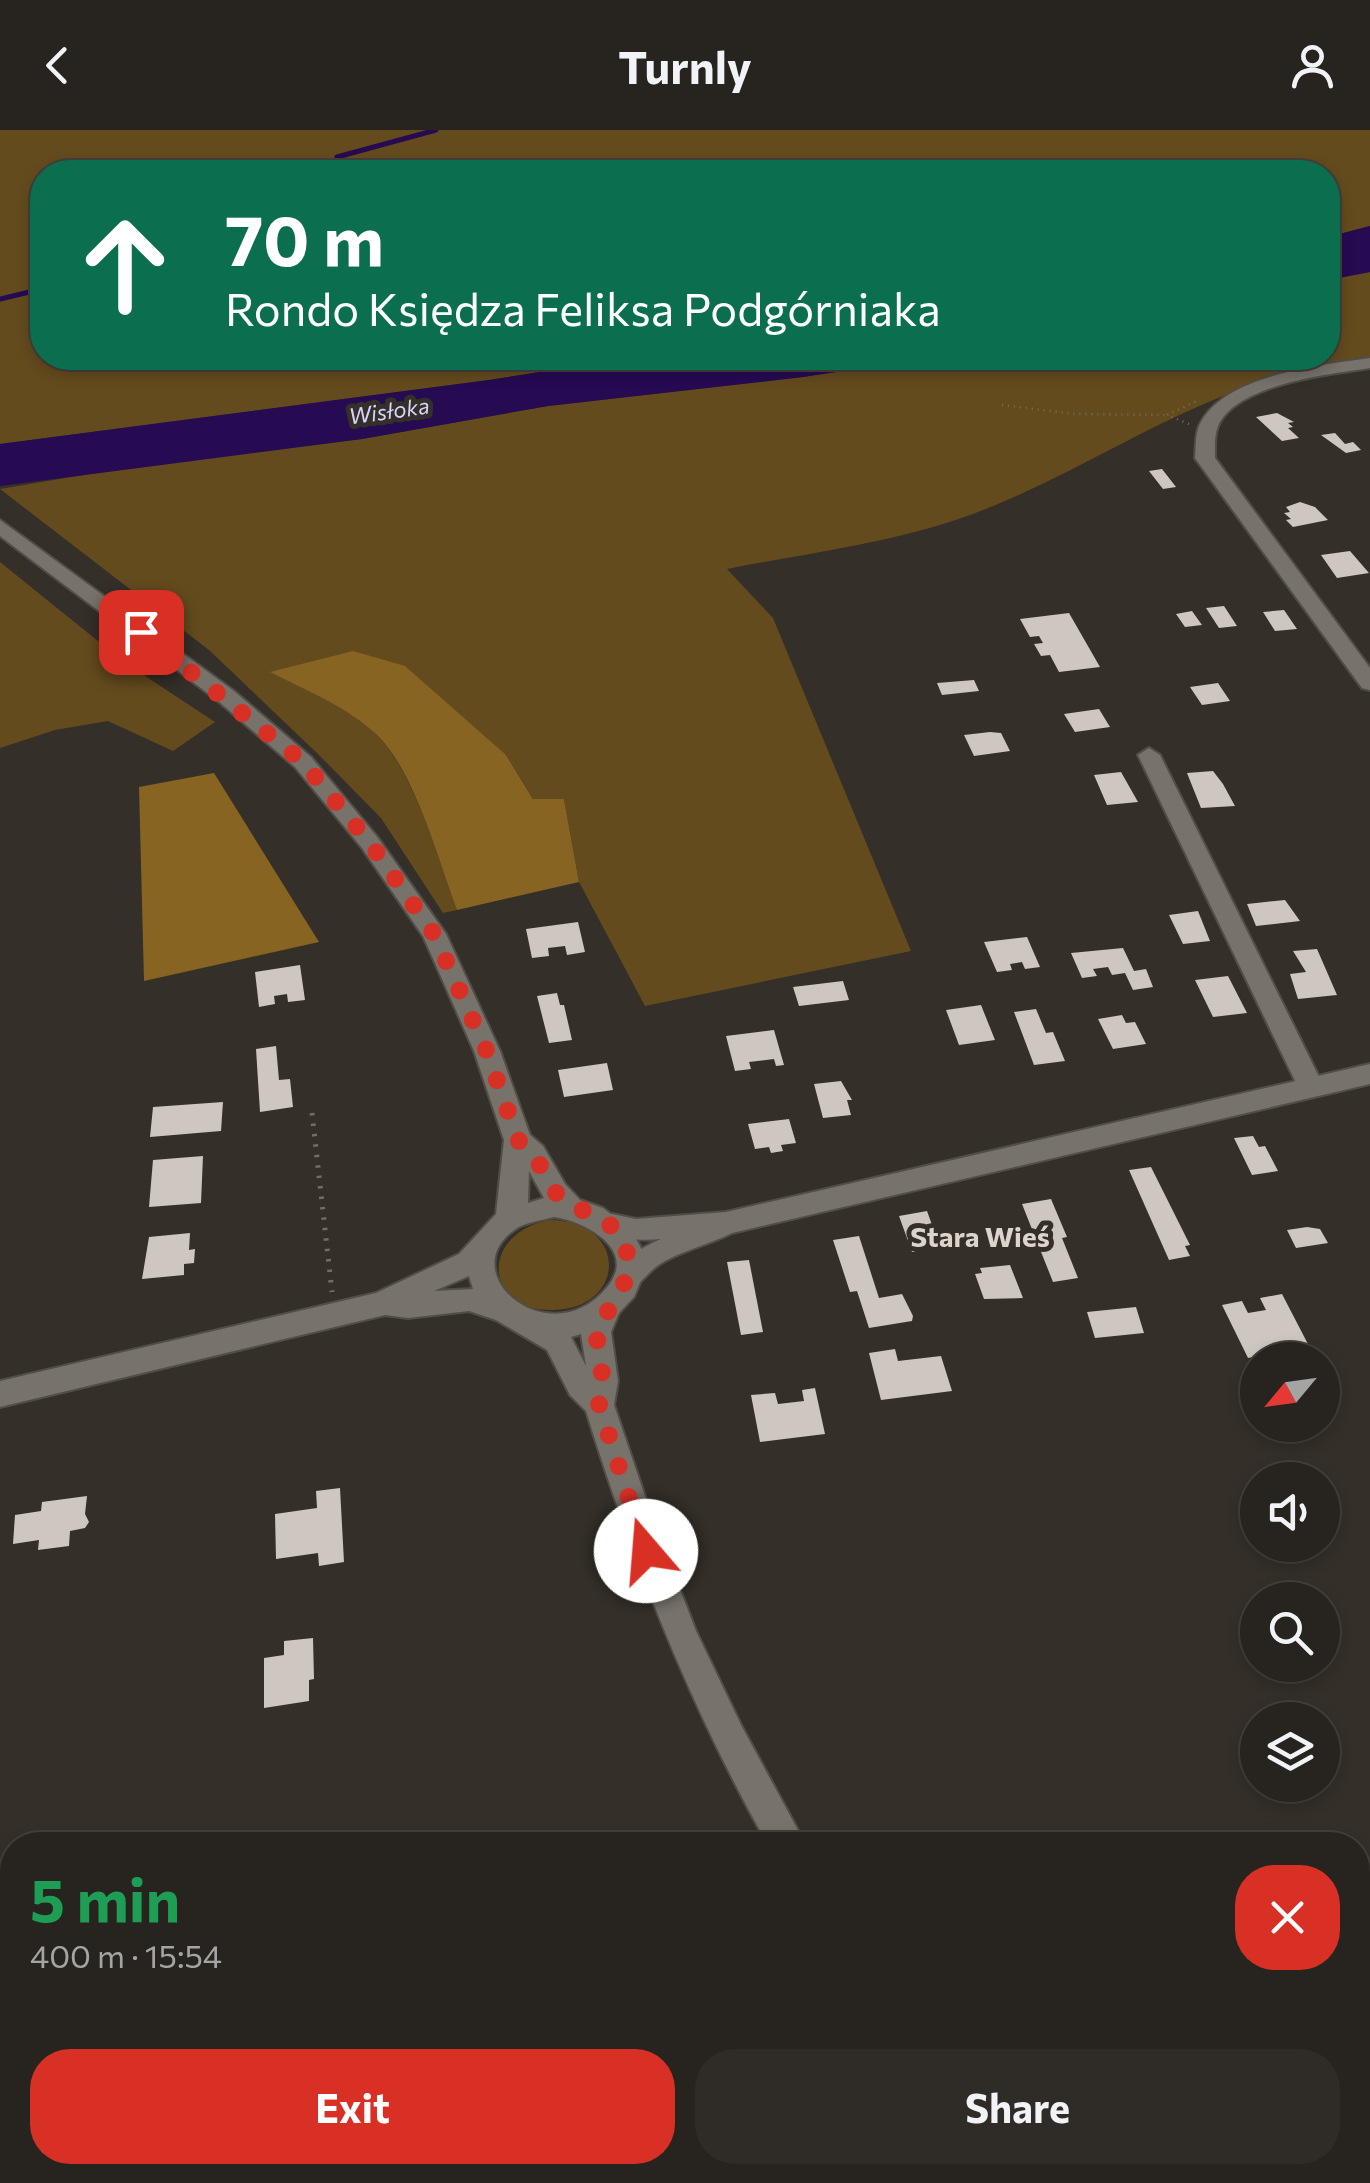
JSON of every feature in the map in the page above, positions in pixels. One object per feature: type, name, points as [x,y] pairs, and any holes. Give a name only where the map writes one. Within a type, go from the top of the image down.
[{"type":"main road","points":[[1340,368],[1370,363]]},
{"type":"main road","points":[[1323,370],[1232,399],[1208,424],[1206,458],[1370,683]]},
{"type":"main road","points":[[0,526],[226,696],[303,762],[370,843],[434,934],[487,1052],[518,1140],[533,1153],[555,1192],[570,1206],[612,1225],[636,1230],[726,1223],[1370,1074]]},
{"type":"main road","points":[[1149,755],[1311,1087]]},
{"type":"main road","points":[[0,1394],[385,1303],[403,1291],[460,1270],[480,1254],[518,1201],[514,1158],[518,1140]]},
{"type":"main road","points":[[508,1220],[538,1208],[570,1206]]},
{"type":"main road","points":[[599,1405],[603,1381],[596,1332],[627,1278],[648,1258],[699,1239],[726,1223]]},
{"type":"main road","points":[[612,1225],[627,1247],[627,1278]]},
{"type":"main road","points":[[480,1254],[480,1282],[499,1308]]},
{"type":"main road","points":[[385,1303],[408,1306],[469,1299],[533,1324],[558,1341],[581,1386],[599,1405],[654,1576],[690,1664],[738,1763],[780,1832]]},
{"type":"main road","points":[[533,1324],[573,1323],[608,1306]]},
{"type":"path","points":[[1002,405],[1075,414],[1167,416]]},
{"type":"path","points":[[312,1113],[335,1315]]},
{"type":"shaded area","points":[[0,130],[1370,130],[1370,226],[1340,234],[1340,160],[30,160],[30,370],[552,370],[0,444]]},
{"type":"shaded area","points":[[1370,272],[1370,362],[1340,367],[1340,278]]},
{"type":"shaded area","points":[[849,370],[1325,370],[1280,378],[1228,394],[1006,501],[943,524],[727,569],[773,618],[911,951],[645,1006],[579,882],[564,799],[534,800],[506,755],[271,672],[354,716],[391,752],[414,794],[457,910],[443,913],[381,818],[319,755],[209,650],[0,489],[143,465],[362,439],[548,406]]},
{"type":"shaded area","points":[[0,562],[124,662],[215,722],[173,751],[108,721],[55,730],[0,748]]},
{"type":"shaded area","points":[[353,651],[405,666],[506,755],[533,799],[564,799],[579,882],[457,910],[414,793],[391,751],[353,716],[270,672]]},
{"type":"shaded area","points":[[214,773],[319,942],[144,981],[139,787]]},
{"type":"shaded area","points":[[550,1220],[576,1224],[594,1234],[605,1248],[609,1265],[606,1281],[595,1295],[578,1306],[554,1310],[531,1307],[513,1299],[503,1286],[499,1271],[501,1255],[511,1240],[527,1228]]},
{"type":"water","points":[[1370,226],[1370,272],[1340,278],[1340,234]]},
{"type":"water","name":"Wisłoka","points":[[552,370],[849,370],[548,406],[362,439],[0,486],[0,444]]},
{"type":"building","points":[[1277,413],[1294,422],[1288,423],[1293,427],[1288,428],[1299,438],[1282,441],[1256,417]]},
{"type":"building","points":[[1335,433],[1345,444],[1353,442],[1361,450],[1346,453],[1321,435]]},
{"type":"building","points":[[1162,469],[1176,487],[1163,489],[1149,471]]},
{"type":"building","points":[[1300,502],[1315,507],[1328,520],[1293,527],[1284,513],[1290,512],[1286,507]]},
{"type":"building","points":[[1350,551],[1369,573],[1337,578],[1321,555]]},
{"type":"building","points":[[1224,606],[1237,626],[1219,628],[1206,608]]},
{"type":"building","points":[[1284,610],[1297,629],[1275,631],[1263,612]]},
{"type":"building","points":[[1192,611],[1202,625],[1185,627],[1176,614]]},
{"type":"building","points":[[1069,613],[1100,667],[1059,672],[1050,655],[1041,656],[1034,644],[1043,643],[1039,636],[1030,637],[1020,619]]},
{"type":"building","points":[[974,680],[979,691],[942,695],[937,683]]},
{"type":"building","points":[[1218,683],[1230,701],[1202,705],[1190,687]]},
{"type":"building","points":[[1099,709],[1110,727],[1075,732],[1064,714]]},
{"type":"building","points":[[1001,733],[1010,751],[974,756],[964,735]]},
{"type":"building","points":[[1213,771],[1235,806],[1201,808],[1187,773]]},
{"type":"building","points":[[1121,772],[1138,802],[1107,805],[1094,775]]},
{"type":"building","points":[[1285,900],[1300,921],[1256,926],[1247,904]]},
{"type":"building","points":[[1198,911],[1210,941],[1183,944],[1169,915]]},
{"type":"building","points":[[578,922],[585,952],[567,955],[565,946],[548,948],[549,956],[532,958],[526,929]]},
{"type":"building","points":[[1027,937],[1040,967],[1025,969],[1022,962],[1010,964],[1012,970],[997,972],[984,942]]},
{"type":"building","points":[[1123,948],[1134,971],[1146,969],[1153,987],[1133,990],[1125,973],[1112,975],[1108,967],[1093,969],[1097,976],[1082,978],[1071,953]]},
{"type":"building","points":[[1317,949],[1337,995],[1298,999],[1290,974],[1306,972],[1293,951]]},
{"type":"building","points":[[300,965],[305,1000],[288,1002],[287,994],[274,996],[275,1004],[259,1007],[255,972]]},
{"type":"building","points":[[1228,976],[1247,1013],[1213,1017],[1195,980]]},
{"type":"building","points":[[843,981],[849,1000],[799,1006],[793,987]]},
{"type":"building","points":[[557,993],[560,1005],[564,1005],[572,1040],[549,1043],[537,996]]},
{"type":"building","points":[[981,1005],[995,1040],[959,1045],[946,1010]]},
{"type":"building","points":[[1036,1009],[1046,1033],[1053,1032],[1065,1061],[1034,1065],[1014,1012]]},
{"type":"building","points":[[1122,1015],[1126,1023],[1135,1022],[1146,1044],[1113,1049],[1098,1019]]},
{"type":"building","points":[[774,1030],[784,1065],[776,1066],[774,1059],[749,1062],[751,1069],[735,1071],[726,1036]]},
{"type":"building","points":[[276,1046],[279,1080],[290,1079],[293,1107],[260,1112],[256,1049]]},
{"type":"building","points":[[607,1063],[613,1090],[564,1097],[558,1070]]},
{"type":"building","points":[[841,1081],[852,1100],[847,1100],[851,1115],[823,1118],[814,1084]]},
{"type":"building","points":[[223,1102],[221,1131],[150,1137],[153,1107]]},
{"type":"building","points":[[789,1119],[796,1143],[781,1145],[783,1151],[771,1153],[769,1147],[755,1149],[748,1124]]},
{"type":"building","points":[[1253,1136],[1259,1147],[1265,1146],[1278,1171],[1252,1175],[1234,1138]]},
{"type":"building","points":[[203,1156],[201,1203],[149,1207],[153,1160]]},
{"type":"building","points":[[1151,1167],[1190,1245],[1185,1246],[1190,1256],[1169,1260],[1129,1170]]},
{"type":"building","points":[[1051,1199],[1078,1278],[1053,1282],[1022,1204]]},
{"type":"building","points":[[927,1211],[940,1247],[912,1252],[899,1216]]},
{"type":"building","points":[[1320,1229],[1328,1243],[1296,1248],[1287,1230]]},
{"type":"building","points":[[190,1233],[189,1250],[195,1249],[194,1263],[184,1264],[184,1275],[142,1279],[149,1237]]},
{"type":"building","points":[[859,1236],[879,1298],[902,1294],[912,1321],[869,1328],[857,1291],[850,1292],[833,1240]]},
{"type":"building","points":[[749,1260],[763,1332],[741,1335],[727,1262]]},
{"type":"building","points":[[1010,1265],[1023,1298],[984,1299],[975,1274],[982,1273],[980,1268]]},
{"type":"building","points":[[1282,1294],[1307,1342],[1240,1342],[1222,1305],[1242,1301],[1248,1313],[1266,1310],[1260,1298]]},
{"type":"building","points":[[1136,1307],[1144,1333],[1095,1338],[1087,1312]]},
{"type":"building","points":[[895,1349],[898,1361],[941,1356],[952,1391],[881,1400],[869,1353]]},
{"type":"building","points":[[815,1388],[825,1434],[760,1442],[751,1395],[775,1393],[778,1404],[804,1401],[802,1390]]},
{"type":"building","points":[[340,1488],[344,1562],[319,1566],[318,1553],[276,1559],[275,1514],[317,1508],[316,1491]]},
{"type":"building","points":[[87,1496],[85,1514],[89,1522],[85,1528],[70,1531],[69,1546],[38,1550],[39,1540],[13,1544],[15,1515],[41,1511],[42,1502]]},
{"type":"building","points":[[313,1638],[314,1679],[309,1680],[309,1701],[264,1708],[264,1658],[284,1655],[284,1641]]},
{"type":"waterway","points":[[338,160],[337,157],[436,130]]},
{"type":"waterway","points":[[0,299],[30,292]]},
{"type":"district","name":"Stara Wieś","points":[[980,1237]]},
{"type":"route","points":[[141,632],[226,696],[303,762],[370,843],[434,934],[487,1052],[518,1140],[533,1153],[555,1192],[570,1206],[600,1216],[621,1235],[630,1262],[620,1293],[608,1306],[596,1332],[603,1381],[599,1405],[646,1551]]}]
